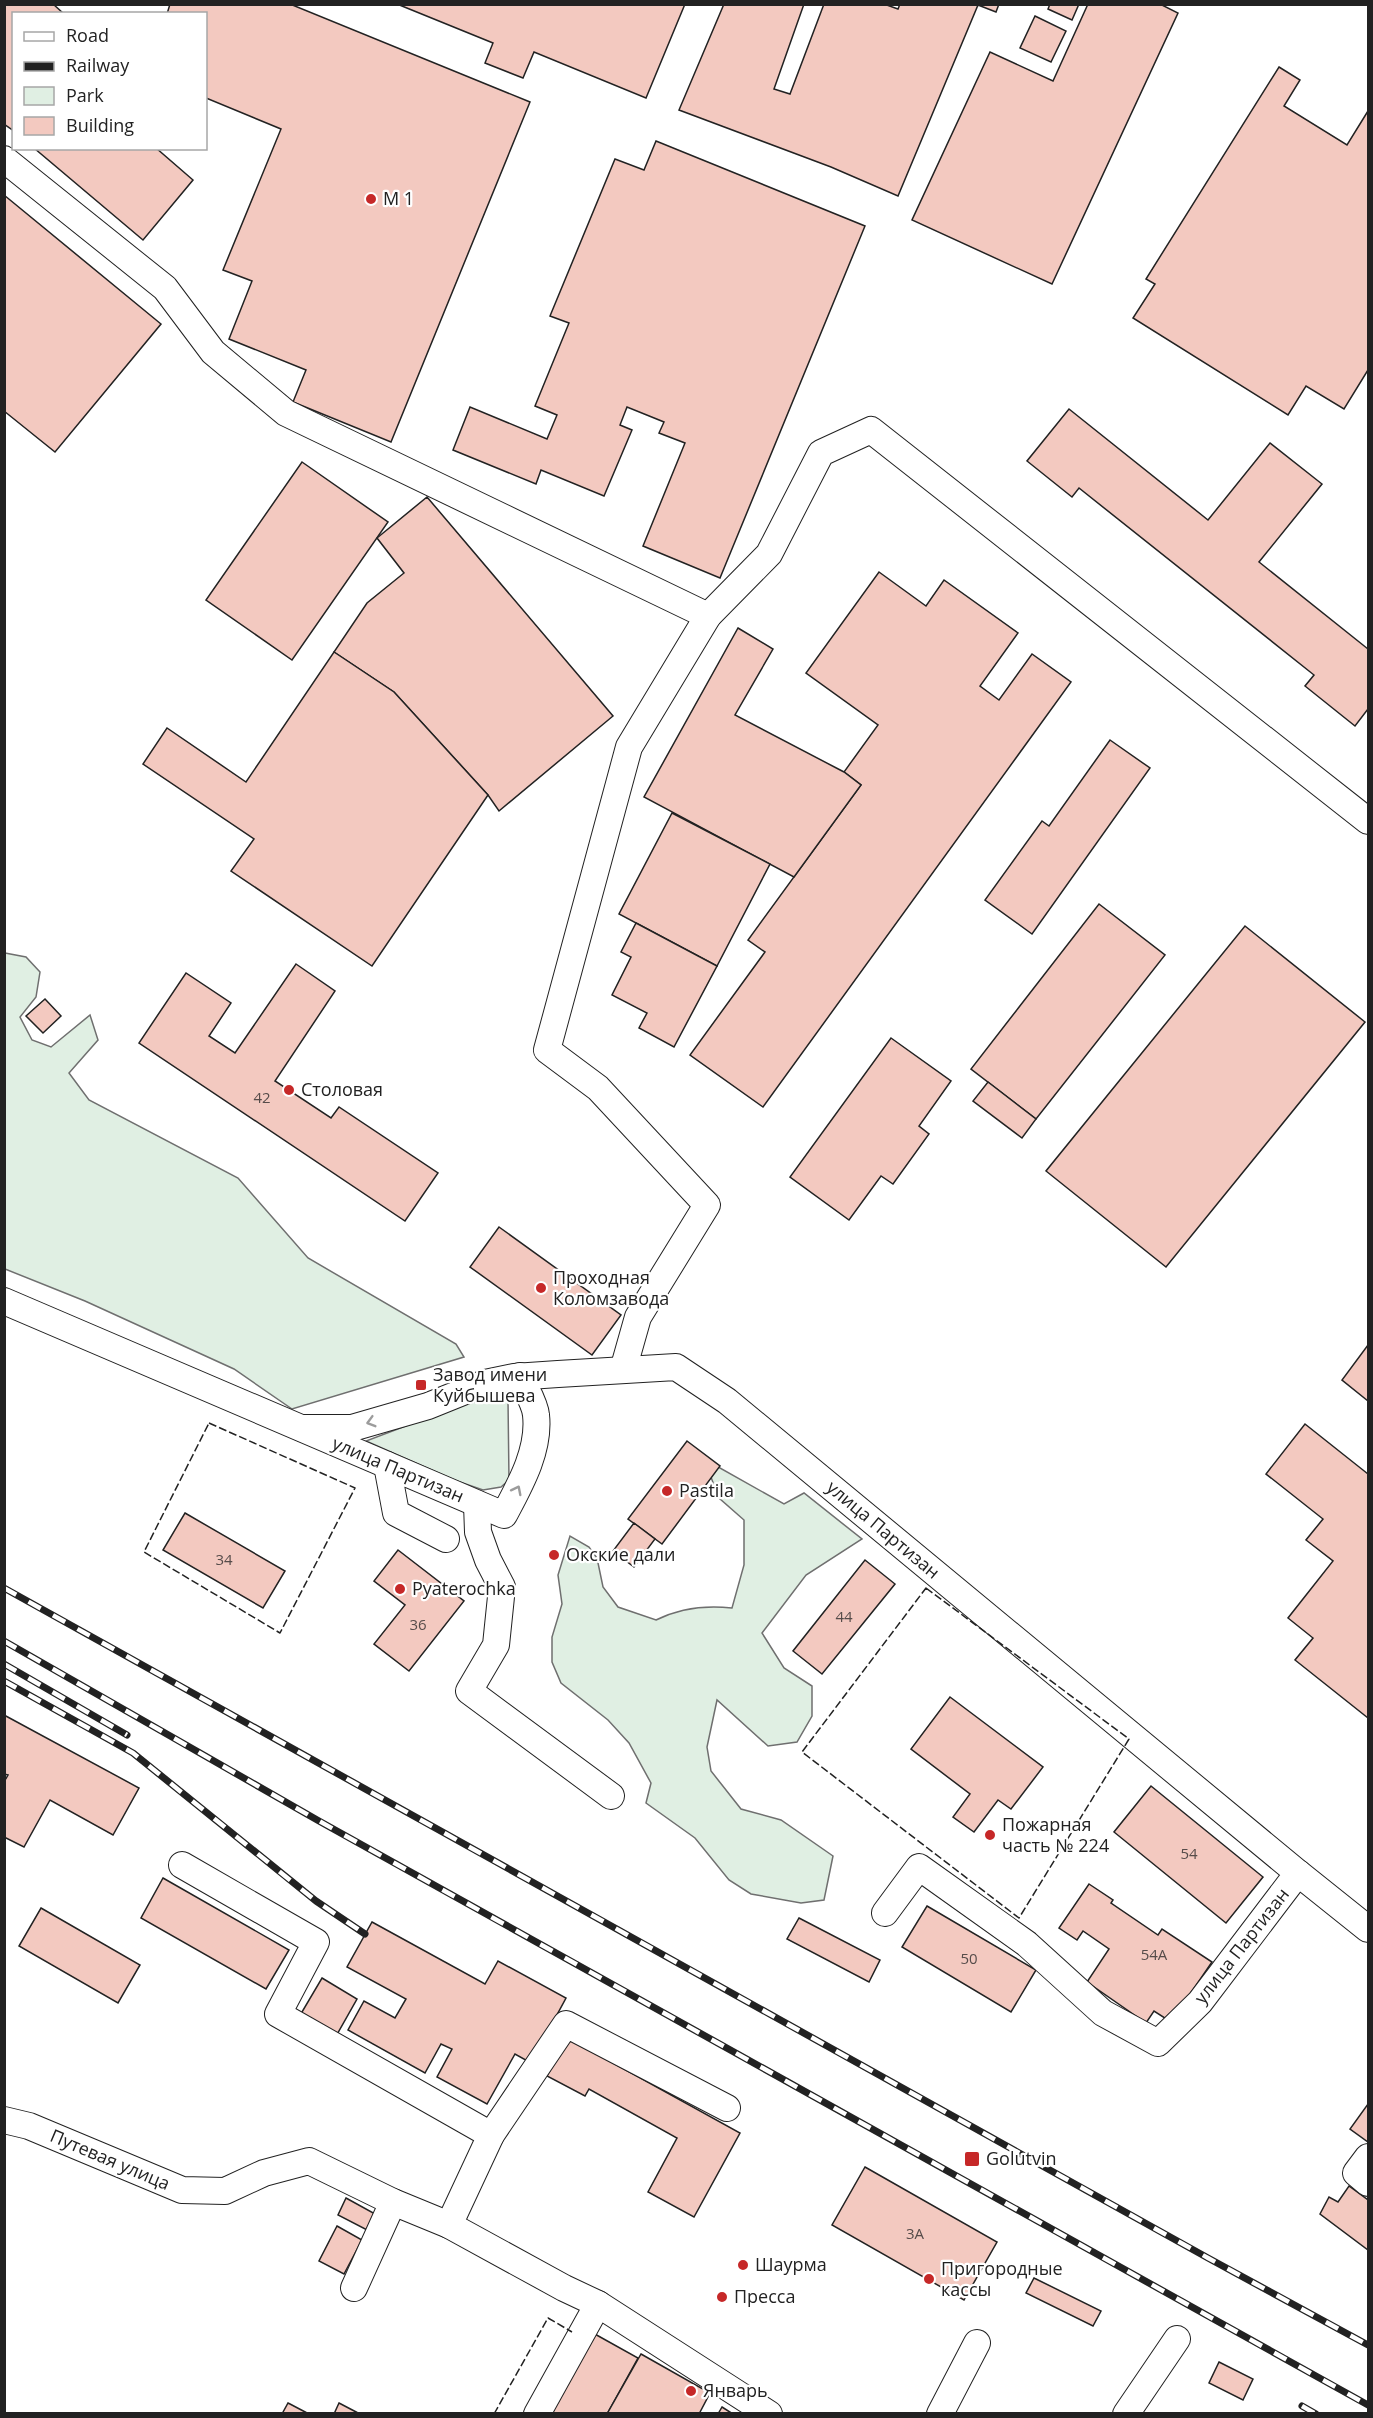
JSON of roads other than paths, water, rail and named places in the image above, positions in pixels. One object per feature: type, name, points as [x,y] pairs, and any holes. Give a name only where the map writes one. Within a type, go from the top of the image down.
[{"type":"street","points":[[4,159],[165,288],[213,352],[286,413],[708,616]]},
{"type":"street","points":[[623,1370],[638,1317],[707,1205],[598,1088],[547,1050],[629,747],[708,616],[769,554],[821,453],[871,430],[1368,821]]},
{"type":"street","name":"улица Партизан","points":[[4,1301],[504,1515],[521,1482],[533,1448],[539,1370],[623,1370],[676,1367],[727,1401],[1298,1873],[1200,2002],[1158,2043],[1103,2013],[1027,1944],[919,1867],[885,1913]]},
{"type":"street","points":[[302,1428],[352,1428],[428,1406],[485,1383],[539,1370]]},
{"type":"street","points":[[387,1465],[396,1513],[446,1539]]},
{"type":"street","points":[[477,1504],[478,1532],[488,1560],[502,1587],[496,1645],[469,1691],[611,1796]]},
{"type":"street","points":[[182,1865],[316,1942],[278,2014],[491,2135]]},
{"type":"street","points":[[1298,1873],[1368,1929]]},
{"type":"street","points":[[449,2225],[491,2135],[566,2024],[727,2108]]},
{"type":"street","name":"Путевая улица","points":[[4,2120],[29,2126],[182,2190],[225,2191],[264,2173],[309,2161],[393,2202],[449,2225],[598,2304],[769,2414]]},
{"type":"street","points":[[1368,2157],[1356,2173],[1368,2183]]},
{"type":"street","points":[[354,2288],[393,2202]]},
{"type":"street","points":[[537,2414],[598,2304]]},
{"type":"street","points":[[1135,2411],[1177,2339]]},
{"type":"street","points":[[940,2414],[977,2343]]},
{"type":"railway","points":[[4,1588],[1368,2345]]},
{"type":"railway","points":[[4,1641],[319,1821],[1368,2405]]},
{"type":"railway","points":[[4,1664],[127,1735]]},
{"type":"railway","points":[[4,1681],[133,1753],[316,1901],[365,1934]]},
{"type":"railway","points":[[1302,2406],[1316,2414]]},
{"type":"place","name":"M 1","points":[[371,199]]},
{"type":"place","name":"Столовая","points":[[289,1090]]},
{"type":"place","name":"Проходная Коломзавода","points":[[541,1288]]},
{"type":"place","name":"Завод имени Куйбышева","points":[[421,1385]]},
{"type":"place","name":"Pastila","points":[[667,1491]]},
{"type":"place","name":"Окские дали","points":[[554,1555]]},
{"type":"place","name":"Pyaterochka","points":[[400,1589]]},
{"type":"place","name":"Пожарная часть № 224","points":[[990,1835]]},
{"type":"place","name":"Golutvin","points":[[972,2159]]},
{"type":"place","name":"Шаурма","points":[[743,2265]]},
{"type":"place","name":"Пригородные кассы","points":[[929,2279]]},
{"type":"place","name":"Пресса","points":[[722,2297]]},
{"type":"place","name":"Январь","points":[[691,2391]]}]
